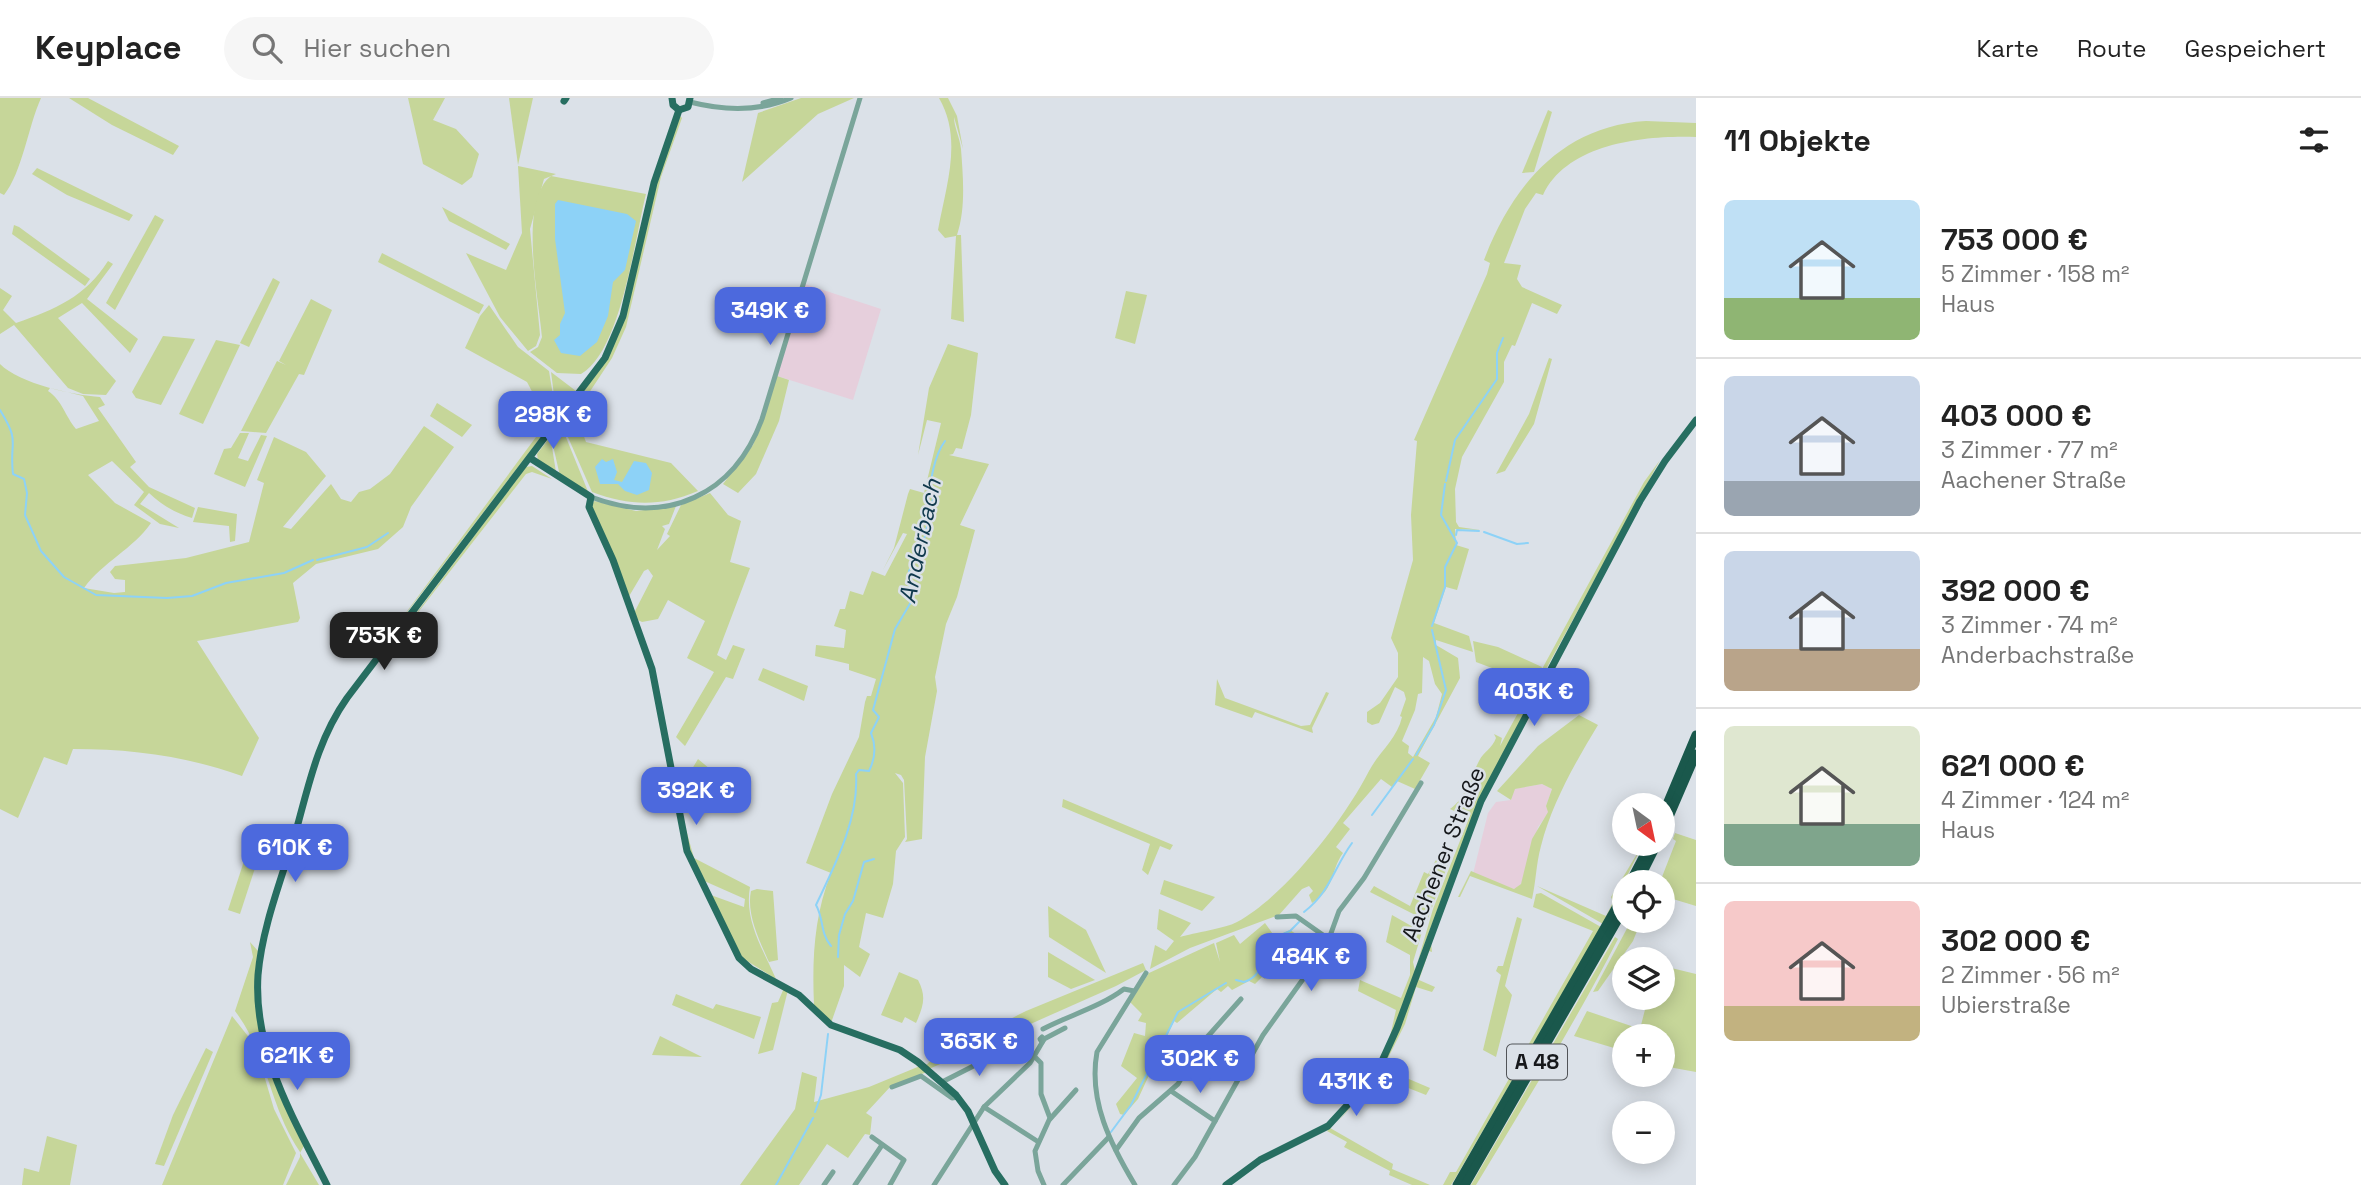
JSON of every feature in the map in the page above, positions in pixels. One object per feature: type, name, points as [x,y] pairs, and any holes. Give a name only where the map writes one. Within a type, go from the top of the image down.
[{"type":"highway","points":[[1672,793],[1696,735]]},
{"type":"highway","points":[[1675,803],[1696,754]]},
{"type":"highway","name":"A 48","points":[[1455,1185],[1612,915]]},
{"type":"highway","name":"A 48","points":[[1465,1185],[1612,930]]},
{"type":"main road","points":[[672,98],[673,106],[679,110],[686,108],[690,100]]},
{"type":"main road","points":[[327,1185],[270,1066],[261,1028],[258,973],[273,908],[316,755],[334,715],[593,377],[615,338],[630,291],[654,183],[679,110]]},
{"type":"main road","name":"Aachener Straße","points":[[1226,1185],[1269,1155],[1328,1126],[1378,1067],[1397,1028],[1462,848],[1490,783],[1640,501],[1671,451],[1696,420]]},
{"type":"main road","points":[[530,458],[591,497],[590,511],[613,560],[652,669],[683,839],[734,949],[746,965],[796,993],[831,1025],[900,1051],[942,1082],[958,1097],[975,1122],[995,1171],[1005,1185]]},
{"type":"street","points":[[722,108],[781,98]]},
{"type":"street","points":[[690,100],[722,108],[757,108],[791,98]]},
{"type":"street","points":[[591,497],[626,508],[667,507],[710,490],[729,475],[743,457],[762,419],[860,98]]},
{"type":"street","points":[[1174,1185],[1195,1157],[1263,1035],[1330,940],[1339,911],[1364,878],[1421,783]]},
{"type":"street","points":[[1277,917],[1296,916],[1330,940]]},
{"type":"street","points":[[1135,1185],[1108,1139],[1097,1098],[1097,1052],[1146,973]]},
{"type":"street","points":[[1043,1029],[1111,1000],[1124,989],[1134,991]]},
{"type":"street","points":[[1116,1150],[1139,1118],[1171,1091],[1185,1074],[1201,1044],[1241,999]]},
{"type":"street","points":[[934,1185],[984,1107],[1035,1057],[1044,1040],[1065,1028]]},
{"type":"street","points":[[942,1082],[1001,1052]]},
{"type":"street","points":[[1035,1057],[1041,1063],[1041,1094],[1050,1119]]},
{"type":"street","points":[[892,1087],[921,1076],[952,1098],[958,1097]]},
{"type":"street","points":[[1044,1185],[1036,1162],[1037,1141],[1050,1119],[1076,1090]]},
{"type":"street","points":[[1171,1091],[1215,1121]]},
{"type":"street","points":[[984,1107],[1037,1141]]},
{"type":"street","points":[[872,1137],[904,1160],[890,1185]]},
{"type":"street","points":[[1063,1185],[1108,1139]]},
{"type":"street","points":[[858,1184],[882,1145]]},
{"type":"street","points":[[824,1185],[833,1172]]},
{"type":"shaded area","points":[[805,284],[881,309],[853,400],[777,376]]},
{"type":"shaded area","points":[[1542,784],[1552,789],[1546,806],[1549,812],[1538,827],[1519,887],[1514,889],[1473,874],[1488,813],[1496,802],[1511,800],[1514,789]]},
{"type":"green space","points":[[0,98],[41,98],[16,175],[4,195],[0,193]]},
{"type":"green space","points":[[69,98],[88,98],[179,146],[173,155],[112,125]]},
{"type":"green space","points":[[408,98],[445,98],[433,120],[456,129],[479,154],[472,177],[462,185],[423,164]]},
{"type":"green space","points":[[509,98],[533,98],[518,165]]},
{"type":"green space","points":[[801,98],[854,98],[818,114],[742,182],[758,113]]},
{"type":"green space","points":[[939,98],[948,98],[957,116],[963,149],[954,117],[962,170],[963,203],[957,235],[961,235],[964,322],[951,319],[956,236],[945,238],[938,230],[951,163],[950,130]]},
{"type":"green space","points":[[1548,110],[1552,112],[1534,172],[1522,173]]},
{"type":"green space","points":[[680,116],[682,118],[661,177],[626,327],[612,358],[587,396],[583,393],[616,340],[658,179]]},
{"type":"green space","points":[[1646,121],[1696,123],[1696,137],[1632,141],[1589,153],[1554,177],[1543,195],[1536,193],[1525,209],[1504,263],[1521,265],[1517,279],[1522,287],[1562,305],[1557,314],[1532,303],[1515,346],[1512,345],[1504,362],[1504,382],[1462,457],[1455,489],[1456,522],[1459,527],[1480,530],[1455,529],[1456,545],[1469,549],[1457,590],[1446,587],[1434,623],[1469,636],[1473,652],[1436,640],[1436,645],[1458,658],[1460,678],[1418,756],[1430,763],[1415,789],[1397,781],[1392,787],[1381,779],[1343,823],[1350,829],[1336,847],[1343,853],[1329,885],[1312,903],[1309,895],[1313,891],[1309,886],[1302,889],[1279,915],[1190,948],[1150,969],[1155,945],[1166,951],[1174,941],[1157,929],[1159,909],[1191,923],[1180,937],[1232,924],[1255,910],[1312,855],[1345,812],[1400,725],[1406,699],[1404,692],[1395,687],[1379,723],[1372,725],[1367,722],[1367,712],[1380,703],[1398,677],[1398,653],[1391,638],[1413,560],[1411,515],[1417,441],[1414,440],[1487,274],[1490,263],[1484,260],[1509,208],[1525,185],[1565,148],[1589,134],[1616,125]],"holes":[[[1423,657],[1429,661],[1435,684],[1442,694],[1436,717],[1413,757],[1408,753],[1409,746],[1402,741],[1415,710],[1418,694],[1422,693]]]},
{"type":"green space","points":[[518,166],[556,174],[544,179],[530,229],[540,335],[536,346],[528,351],[500,317],[466,253],[506,270],[522,233]]},
{"type":"green space","points":[[37,168],[133,215],[129,221],[67,195],[32,174]]},
{"type":"green space","points":[[551,176],[646,194],[616,319],[595,362],[581,374],[557,373],[530,352],[538,347],[542,337],[533,252],[535,206],[541,189]]},
{"type":"green space","points":[[442,207],[510,244],[506,250],[449,221]]},
{"type":"green space","points":[[155,215],[164,220],[115,310],[106,303]]},
{"type":"green space","points":[[14,225],[90,279],[85,286],[12,234]]},
{"type":"green space","points":[[382,253],[484,305],[479,314],[378,262]]},
{"type":"green space","points":[[108,261],[113,264],[87,299],[138,339],[130,353],[82,303],[58,318],[116,381],[106,395],[83,394],[68,388],[14,325],[0,334],[0,288],[12,296],[3,310],[16,323],[44,312],[79,293],[90,284]]},
{"type":"green space","points":[[273,278],[280,282],[249,347],[240,343]]},
{"type":"green space","points":[[1126,291],[1147,295],[1135,344],[1115,338]]},
{"type":"green space","points":[[311,299],[332,310],[304,375],[299,374],[266,433],[241,431],[277,361],[286,365],[279,361]]},
{"type":"green space","points":[[489,305],[518,347],[549,371],[555,408],[547,420],[527,382],[465,348],[480,316]]},
{"type":"green space","points":[[163,336],[195,339],[161,405],[136,398],[132,392]]},
{"type":"green space","points":[[216,340],[240,345],[203,424],[179,414]]},
{"type":"green space","points":[[948,344],[978,353],[971,415],[962,449],[956,448],[953,454],[949,455],[989,464],[960,525],[975,530],[957,597],[946,624],[935,677],[937,691],[925,757],[922,839],[905,842],[907,839],[904,780],[901,775],[895,773],[903,783],[905,837],[896,851],[893,884],[883,918],[866,913],[859,947],[870,954],[860,977],[844,965],[844,986],[831,1023],[814,1005],[813,971],[821,905],[831,873],[806,863],[832,794],[859,737],[865,702],[867,696],[871,696],[876,679],[849,670],[849,664],[815,656],[816,645],[844,648],[846,630],[834,626],[840,609],[845,609],[850,591],[863,595],[872,571],[885,576],[907,534],[903,533],[883,570],[894,548],[910,489],[924,493],[941,423],[927,420],[918,455],[929,388]]},
{"type":"green space","points":[[1549,358],[1552,359],[1534,424],[1505,471],[1496,474],[1529,414]]},
{"type":"green space","points":[[0,364],[33,383],[55,389],[50,388],[48,391],[57,399],[76,429],[99,421],[83,396],[64,391],[100,397],[105,405],[98,408],[136,462],[130,467],[149,487],[195,508],[192,518],[169,508],[149,493],[140,504],[179,528],[160,524],[134,505],[144,492],[112,461],[88,475],[115,503],[151,523],[84,588],[125,592],[125,580],[115,579],[110,572],[115,566],[186,558],[249,542],[264,483],[257,480],[274,437],[306,452],[326,476],[283,527],[291,529],[331,484],[341,499],[351,502],[359,492],[370,489],[390,474],[424,426],[454,447],[411,507],[403,527],[378,549],[316,564],[293,583],[300,618],[298,622],[197,641],[259,738],[242,776],[200,763],[159,755],[73,749],[67,765],[44,757],[18,818],[0,809]]},
{"type":"green space","points":[[551,372],[576,391],[385,641],[556,410]]},
{"type":"green space","points":[[777,376],[789,380],[779,421],[756,474],[738,493],[723,484],[753,445]]},
{"type":"green space","points":[[582,395],[585,399],[551,441],[556,472],[538,460],[537,454]]},
{"type":"green space","points":[[437,403],[472,425],[462,437],[430,416]]},
{"type":"green space","points":[[581,409],[587,414],[583,434],[586,442],[671,463],[698,491],[671,500],[645,503],[619,500],[592,492],[564,428],[577,410]]},
{"type":"green space","points":[[563,430],[589,494],[560,476],[552,441]]},
{"type":"green space","points":[[240,433],[249,433],[238,458],[248,461],[261,435],[267,436],[245,487],[214,474],[224,449],[231,448]]},
{"type":"green space","points":[[1660,460],[1546,669],[1474,812],[1417,964],[1433,909],[1471,813],[1467,817],[1450,809],[1464,793],[1479,761],[1494,742],[1494,734],[1502,738],[1500,746],[1644,482]]},
{"type":"green space","points":[[532,466],[552,479],[532,472],[526,474],[391,647],[526,467]]},
{"type":"green space","points":[[710,493],[728,515],[741,521],[730,562],[750,568],[717,655],[726,660],[733,645],[745,649],[733,679],[726,677],[685,746],[676,737],[714,672],[687,658],[705,621],[668,600],[658,619],[642,622],[636,619],[634,613],[653,576],[648,569],[644,571],[628,598],[591,508],[594,501],[636,511],[676,506],[669,524],[662,526],[665,529],[657,550],[670,536],[667,534],[681,505]]},
{"type":"green space","points":[[198,507],[237,514],[235,541],[230,542],[229,526],[193,522]]},
{"type":"green space","points":[[1473,641],[1498,647],[1542,667],[1536,677],[1518,670],[1513,676],[1476,662]]},
{"type":"green space","points":[[763,668],[808,686],[804,701],[758,680]]},
{"type":"green space","points":[[1217,679],[1225,698],[1301,726],[1310,725],[1326,692],[1329,693],[1312,728],[1313,733],[1255,712],[1252,718],[1215,705]]},
{"type":"green space","points":[[1579,715],[1598,725],[1551,814],[1539,853],[1532,899],[1470,876],[1458,897],[1471,871],[1514,889],[1521,884],[1532,839],[1548,812],[1546,806],[1552,789],[1542,784],[1515,789],[1511,800],[1497,791],[1538,746]]},
{"type":"green space","points":[[698,759],[710,769],[682,815],[694,858],[750,887],[752,923],[776,979],[739,956],[708,894],[744,907],[745,899],[702,880],[684,837],[677,794]]},
{"type":"green space","points":[[1063,799],[1173,845],[1170,850],[1160,846],[1148,875],[1142,870],[1150,844],[1062,807]]},
{"type":"green space","points":[[1675,833],[1696,840],[1696,906],[1675,900],[1675,870],[1665,870],[1670,856],[1675,856]]},
{"type":"green space","points":[[1440,853],[1450,859],[1427,921],[1370,892],[1374,886],[1410,906],[1424,872],[1428,874]]},
{"type":"green space","points":[[244,861],[256,865],[240,914],[228,910]]},
{"type":"green space","points":[[1164,880],[1215,897],[1202,911],[1160,894]]},
{"type":"green space","points":[[1537,886],[1606,916],[1612,904],[1603,924]]},
{"type":"green space","points":[[751,891],[773,891],[778,960],[769,962],[755,928],[750,900]]},
{"type":"green space","points":[[1541,893],[1601,927],[1456,1177],[1451,1185],[1443,1185],[1450,1172],[1456,1172],[1593,931],[1533,907],[1536,894]]},
{"type":"green space","points":[[1048,906],[1086,930],[1106,973],[1049,937]]},
{"type":"green space","points":[[1392,915],[1422,932],[1413,962],[1415,971],[1389,1041],[1396,1010],[1358,991],[1360,980],[1401,998],[1410,975],[1410,955],[1386,942]]},
{"type":"green space","points":[[1517,917],[1522,919],[1505,986],[1512,995],[1496,1057],[1483,1050],[1501,975],[1496,971],[1498,966],[1503,966]]},
{"type":"green space","points":[[1265,923],[1275,937],[1290,930],[1296,934],[1265,979],[1262,977],[1255,984],[1249,981],[1232,990],[1228,986],[1221,992],[1217,989],[1177,1023],[1174,1021],[1138,1099],[1124,1115],[1120,1114],[1116,1104],[1137,1078],[1121,1066],[1134,1033],[1145,1036],[1146,1023],[1138,1021],[1142,1014],[1130,1002],[1149,973],[1214,943],[1220,962],[1216,943],[1234,935],[1240,944]]},
{"type":"green space","points":[[1625,933],[1636,933],[1629,947],[1617,947]]},
{"type":"green space","points":[[1615,937],[1618,939],[1549,1063],[1476,1185],[1471,1185]]},
{"type":"green space","points":[[250,942],[258,951],[256,1005],[264,1052],[281,1098],[304,1146],[300,1153],[281,1116],[255,1045],[235,1011],[253,957]]},
{"type":"green space","points":[[1431,943],[1432,952],[1429,951],[1419,980],[1435,987],[1432,992],[1416,987],[1405,1024],[1383,1068],[1430,1088],[1426,1095],[1378,1076],[1337,1123],[1375,1076]]},
{"type":"green space","points":[[1048,952],[1095,980],[1071,989],[1048,977]]},
{"type":"green space","points":[[1612,956],[1612,971],[1598,991],[1593,992]]},
{"type":"green space","points":[[1143,963],[1146,970],[1116,986],[929,1069],[925,1066],[934,1058],[1026,1011]]},
{"type":"green space","points":[[1675,969],[1696,974],[1696,1072],[1675,1068],[1675,1024],[1641,1024],[1645,1010],[1675,1010]]},
{"type":"green space","points":[[899,972],[918,980],[921,986],[923,1002],[916,1023],[905,1017],[902,1023],[881,1015]]},
{"type":"green space","points":[[784,988],[788,990],[773,1050],[758,1054],[772,1003],[778,1002]]},
{"type":"green space","points":[[676,994],[713,1009],[716,1004],[761,1017],[754,1039],[672,1005]]},
{"type":"green space","points":[[1587,1011],[1625,1024],[1612,1024],[1612,1047],[1574,1036]]},
{"type":"green space","points":[[232,1016],[255,1045],[274,1109],[296,1153],[283,1185],[162,1185]]},
{"type":"green space","points":[[660,1036],[702,1057],[652,1055]]},
{"type":"green space","points":[[206,1048],[213,1052],[164,1166],[155,1164],[173,1115]]},
{"type":"green space","points":[[920,1066],[927,1072],[891,1086],[866,1113],[872,1117],[870,1135],[865,1134],[848,1158],[827,1144],[799,1185],[740,1185],[795,1109],[802,1072],[817,1077],[814,1102],[869,1087]]},
{"type":"green space","points":[[1330,1128],[1393,1164],[1392,1169],[1430,1185],[1412,1185],[1389,1175],[1390,1171],[1344,1147],[1347,1142],[1327,1131]]},
{"type":"green space","points":[[47,1136],[77,1145],[70,1185],[22,1185],[24,1168],[39,1172]]},
{"type":"green space","points":[[300,1153],[319,1185],[286,1185]]},
{"type":"water","points":[[558,200],[627,214],[636,221],[625,270],[613,282],[608,316],[597,342],[580,356],[561,353],[554,340],[560,335],[560,324],[565,313],[555,239],[555,204]]},
{"type":"water","points":[[602,459],[606,462],[613,459],[617,472],[614,480],[622,482],[634,461],[646,463],[652,473],[649,490],[637,495],[625,491],[618,484],[600,484],[595,467]]},
{"type":"waterway","points":[[1446,481],[1455,440],[1497,379],[1497,353],[1503,338]]},
{"type":"waterway","points":[[0,410],[12,436],[13,474],[24,479],[27,493],[25,515],[41,551],[64,577],[96,595],[167,598],[192,596],[226,583],[284,573],[313,560]]},
{"type":"waterway","name":"Anderbach","points":[[831,946],[825,936],[816,905],[850,825],[856,774],[859,770],[869,771],[873,762],[871,733],[879,717],[873,710],[895,629],[911,602],[909,571],[923,545],[933,498],[933,469],[945,441]]},
{"type":"waterway","points":[[1432,626],[1445,587],[1445,567],[1457,543],[1441,515],[1445,484]]},
{"type":"waterway","points":[[1456,535],[1457,530],[1479,531]]},
{"type":"waterway","points":[[1484,532],[1517,544],[1528,543]]},
{"type":"waterway","points":[[317,560],[367,547],[388,533]]},
{"type":"waterway","points":[[1416,755],[1434,725],[1446,690],[1432,630]]},
{"type":"waterway","points":[[1372,815],[1413,759]]},
{"type":"waterway","points":[[1304,912],[1326,888],[1352,843]]},
{"type":"waterway","points":[[838,957],[839,935],[845,914],[853,901],[864,862],[874,859]]},
{"type":"waterway","points":[[1236,980],[1244,982],[1258,971],[1262,943],[1290,931],[1299,922]]},
{"type":"waterway","points":[[1111,1132],[1131,1105],[1178,1012],[1226,983]]},
{"type":"waterway","name":"Anderbach","points":[[815,1112],[821,1095],[828,1034]]},
{"type":"waterway","name":"Anderbach","points":[[776,1185],[813,1118]]}]
